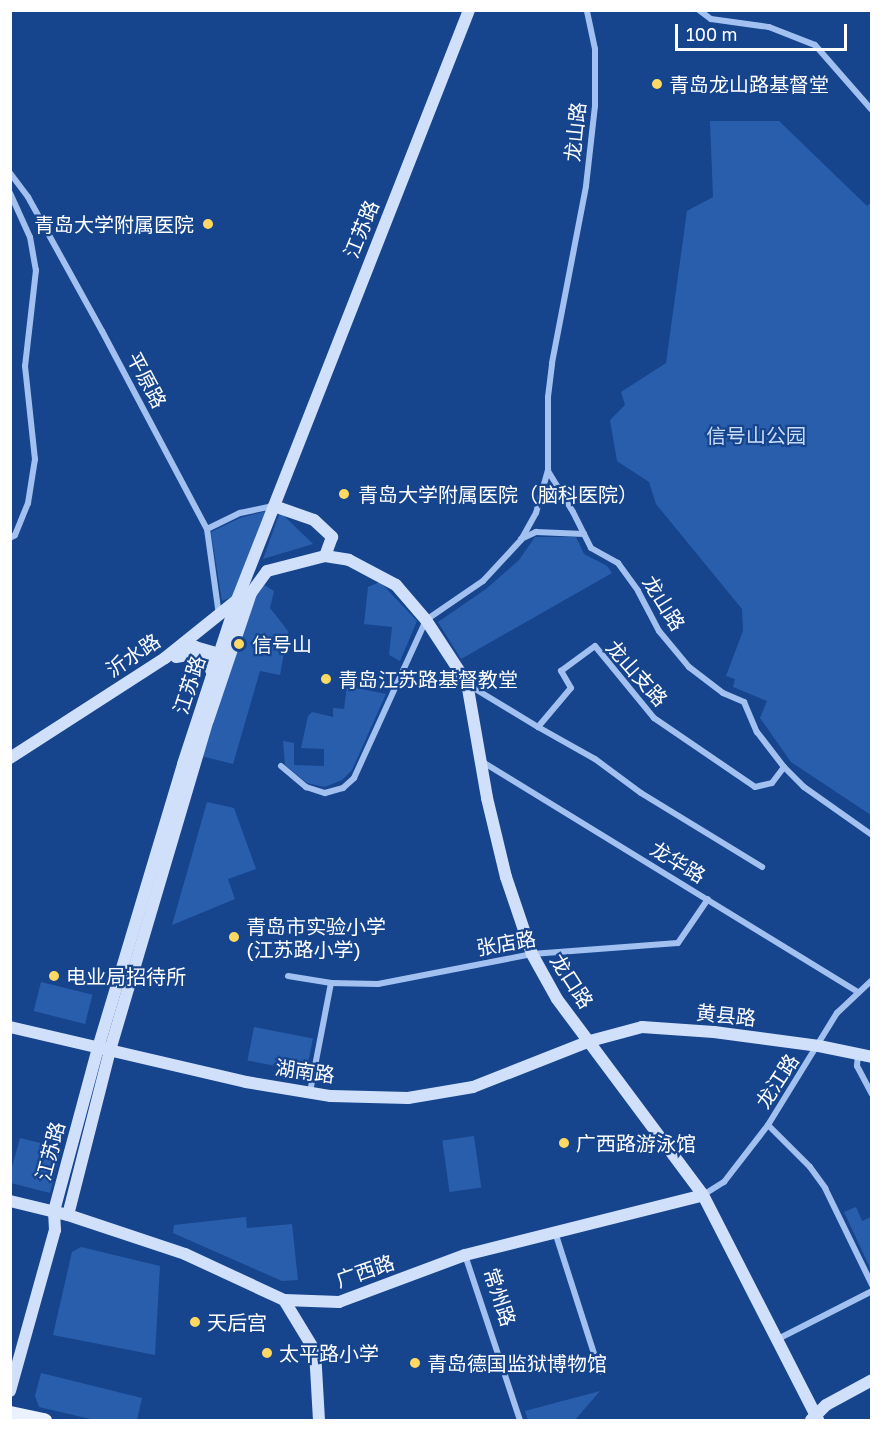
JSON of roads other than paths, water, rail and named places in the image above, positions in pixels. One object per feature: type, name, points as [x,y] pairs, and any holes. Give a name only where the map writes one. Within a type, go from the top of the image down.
[{"type":"main road","name":"江苏路","points":[[219,675],[218,657],[237,600],[469,10]]},
{"type":"main road","name":"龙口路","points":[[274,506],[314,520],[332,537],[349,560]]},
{"type":"main road","points":[[325,556],[332,537]]},
{"type":"main road","points":[[256,552],[258,564],[267,571]]},
{"type":"main road","name":"龙口路","points":[[267,571],[325,556],[349,560],[396,585],[426,620],[467,683],[480,760],[506,877],[532,954],[556,999],[590,1041],[704,1195],[814,1419]]},
{"type":"main road","name":"江苏路","points":[[10,1391],[55,1230],[54,1211],[208,720],[219,675],[251,593],[267,571]]},
{"type":"main road","name":"沂水路","points":[[10,758],[165,658],[219,616],[267,571]]},
{"type":"main road","points":[[165,658],[184,648],[195,647],[212,652],[218,657]]},
{"type":"main road","points":[[165,658],[187,655],[206,660],[219,675]]},
{"type":"main road","name":"黄县路","points":[[590,1041],[642,1027],[714,1032],[819,1046],[872,1057]]},
{"type":"main road","name":"湖南路","points":[[10,1028],[246,1082],[331,1096],[408,1098],[462,1089],[590,1041]]},
{"type":"main road","name":"江苏路","points":[[68,1215],[104,1049]]},
{"type":"main road","name":"广西路","points":[[10,1201],[68,1215],[186,1254],[284,1300],[339,1302],[465,1255],[704,1195]]},
{"type":"main road","points":[[284,1300],[315,1351],[319,1420]]},
{"type":"main road","points":[[814,1419],[826,1405],[872,1380]]},
{"type":"main road","points":[[10,1413],[44,1420]]},
{"type":"street","name":"龙山路","points":[[426,620],[483,581],[521,540],[536,513],[548,471],[548,397],[552,363],[584,197],[596,106],[594,49],[587,10]]},
{"type":"street","points":[[699,10],[711,19],[769,27],[815,45],[872,110]]},
{"type":"street","name":"平原路","points":[[10,173],[28,197],[207,529],[219,616]]},
{"type":"street","points":[[10,193],[30,237],[36,270],[25,366],[26,399],[35,459],[28,503],[15,535],[10,538]]},
{"type":"street","name":"龙山路","points":[[548,471],[591,548],[618,563],[638,591],[659,632],[689,667],[723,693],[744,702],[757,732],[784,767],[804,787],[872,835]]},
{"type":"street","points":[[207,529],[240,513],[274,506]]},
{"type":"street","points":[[521,540],[536,532],[584,534]]},
{"type":"street","points":[[280,766],[306,787],[325,793],[343,788],[354,778],[426,620]]},
{"type":"street","name":"龙山支路","points":[[538,727],[571,688],[561,671],[595,646],[654,718],[755,787],[772,783],[784,767]]},
{"type":"street","points":[[467,683],[594,759],[641,793],[762,867]]},
{"type":"street","name":"龙华路","points":[[480,760],[858,992]]},
{"type":"street","name":"张店路","points":[[288,976],[331,983],[378,984],[532,954],[678,943],[708,899]]},
{"type":"street","name":"龙江路","points":[[704,1195],[724,1182],[768,1125],[819,1046],[837,1013],[872,980]]},
{"type":"street","points":[[310,1092],[331,983]]},
{"type":"street","points":[[858,1054],[856,1066],[872,1094]]},
{"type":"street","points":[[768,1125],[810,1167],[825,1188],[872,1285]]},
{"type":"street","points":[[555,1232],[600,1372]]},
{"type":"street","name":"常州路","points":[[465,1255],[520,1420]]},
{"type":"street","points":[[776,1340],[872,1291]]},
{"type":"place","name":"青岛龙山路基督堂","points":[[657,84]]},
{"type":"place","name":"青岛大学附属医院","points":[[208,224]]},
{"type":"place","name":"青岛大学附属医院（脑科医院）","points":[[344,494]]},
{"type":"place","name":"信号山","points":[[239,644]]},
{"type":"place","name":"青岛江苏路基督教堂","points":[[326,679]]},
{"type":"place","name":"青岛市实验小学 (江苏路小学)","points":[[234,937]]},
{"type":"place","name":"电业局招待所","points":[[54,976]]},
{"type":"place","name":"广西路游泳馆","points":[[564,1143]]},
{"type":"place","name":"天后宫","points":[[195,1322]]},
{"type":"place","name":"太平路小学","points":[[267,1353]]},
{"type":"place","name":"青岛德国监狱博物馆","points":[[415,1363]]},
{"type":"park label","name":"信号山公园","points":[[756,435]]}]
